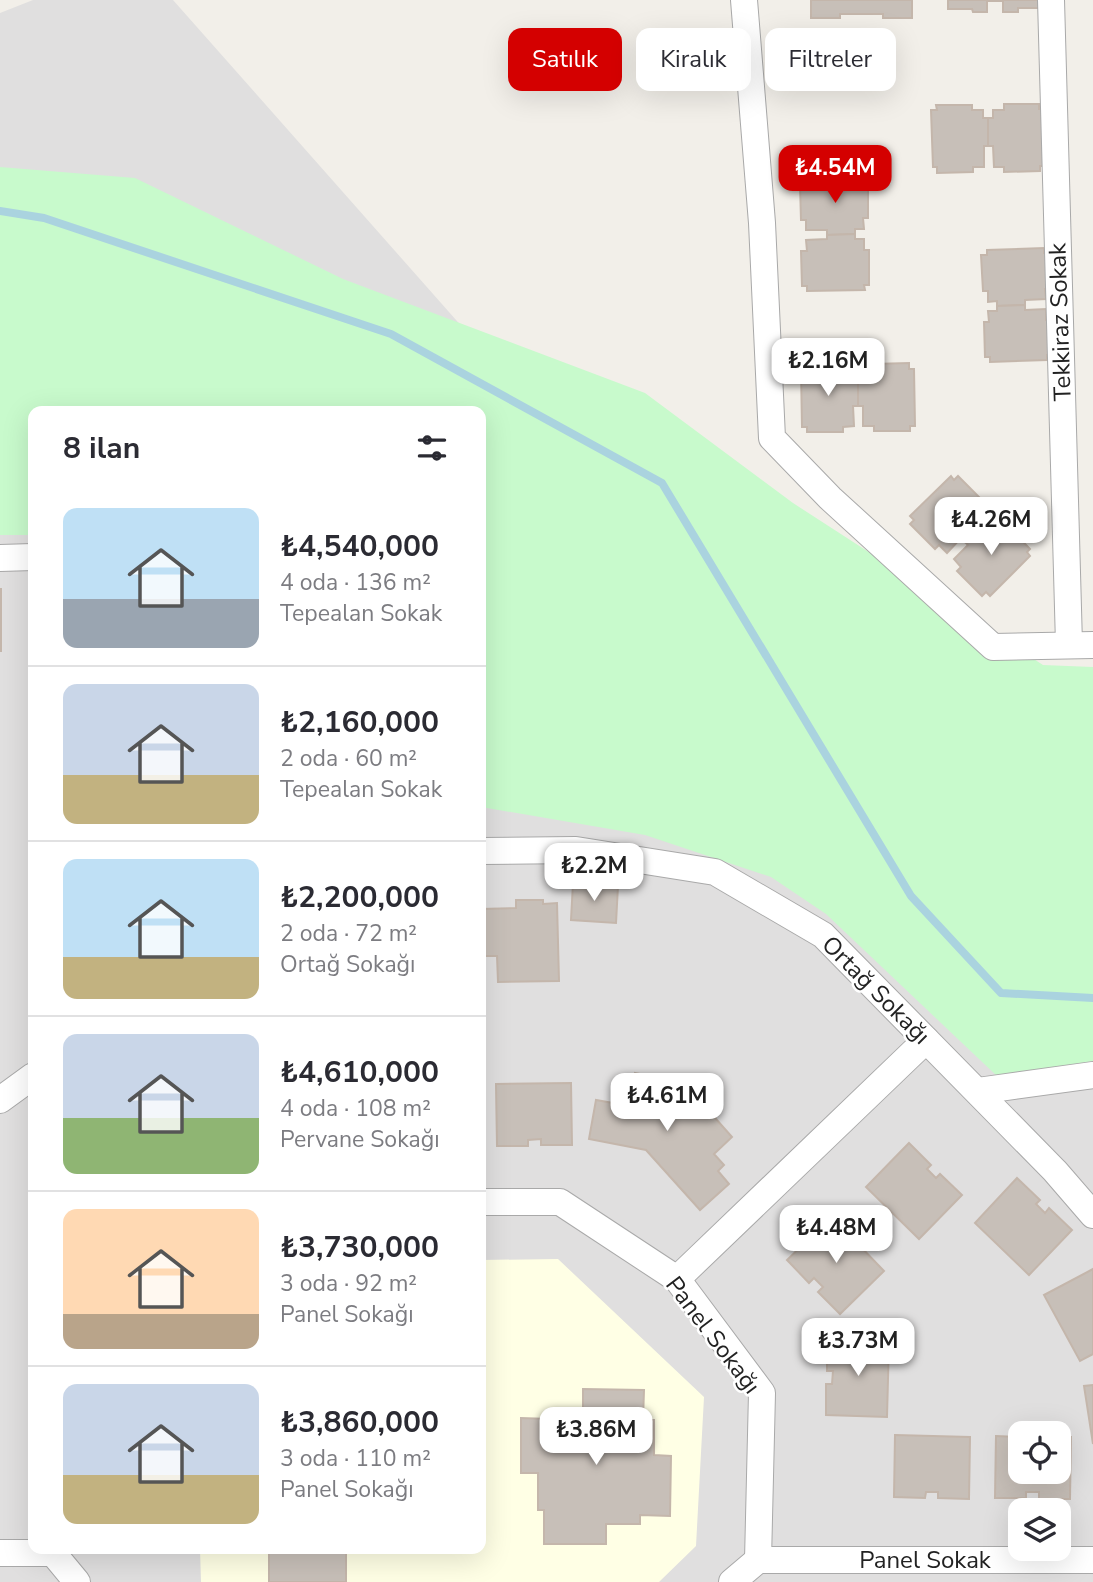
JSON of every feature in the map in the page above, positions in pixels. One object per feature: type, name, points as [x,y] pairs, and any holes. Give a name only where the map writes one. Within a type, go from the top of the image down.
[{"type":"street","points":[[744,0],[762,223],[772,438],[830,498],[993,647],[1081,645]]},
{"type":"street","name":"Tekkiraz Sokak","points":[[1051,0],[1081,645]]},
{"type":"street","points":[[0,558],[28,557]]},
{"type":"street","name":"Ortağ Sokağı","points":[[486,851],[576,850],[715,872],[823,934],[1055,1171],[1093,1215]]},
{"type":"street","points":[[677,1279],[926,1040]]},
{"type":"street","points":[[978,1091],[1093,1075]]},
{"type":"street","points":[[0,1100],[28,1080]]},
{"type":"street","name":"Panel Sokağı","points":[[486,1202],[560,1202],[677,1279],[762,1393],[758,1560]]},
{"type":"street","points":[[0,1553],[28,1552]]},
{"type":"street","points":[[57,1554],[77,1582]]},
{"type":"street","points":[[732,1582],[758,1560]]},
{"type":"street","name":"Panel Sokak","points":[[758,1560],[1093,1560]]},
{"type":"shaded area","points":[[33,0],[173,0],[1093,1040],[1093,1582],[0,1582],[0,13]]},
{"type":"shaded area","points":[[558,1259],[704,1397],[696,1546],[659,1582],[201,1582],[200,1554],[486,1554],[486,1260]]},
{"type":"green space","points":[[0,167],[135,178],[343,279],[645,393],[793,503],[1043,665],[1093,667],[1093,1061],[998,1077],[826,914],[771,877],[645,835],[486,808],[486,406],[28,406],[28,535],[0,535]]},
{"type":"building","points":[[811,0],[912,0],[912,18],[883,18],[883,14],[840,14],[840,18],[811,18]]},
{"type":"building","points":[[948,0],[1042,0],[1042,8],[1018,8],[1018,12],[1003,12],[1003,1],[987,1],[987,12],[973,12],[972,9],[948,9]]},
{"type":"building","points":[[1004,104],[1039,104],[1039,109],[1044,109],[1045,166],[1040,166],[1040,171],[1004,172],[1004,167],[994,167],[993,146],[988,146],[988,118],[993,118],[993,110],[1004,110]]},
{"type":"building","points":[[936,105],[972,105],[972,110],[983,110],[983,118],[988,118],[988,146],[984,146],[984,167],[973,167],[973,172],[937,173],[937,167],[933,167],[931,110],[937,110]]},
{"type":"building","points":[[863,178],[863,183],[868,183],[868,218],[863,218],[864,229],[855,229],[855,234],[827,235],[827,230],[806,230],[806,220],[801,220],[800,184],[805,184],[805,179]]},
{"type":"building","points":[[855,234],[855,239],[864,239],[864,250],[869,250],[869,285],[864,285],[865,290],[807,291],[807,286],[802,286],[801,251],[807,251],[806,240],[827,239],[827,235]]},
{"type":"building","points":[[1044,248],[1044,253],[1049,253],[1050,289],[1045,289],[1046,299],[1025,300],[1025,305],[997,306],[997,301],[988,302],[988,291],[983,291],[981,255],[987,255],[987,250]]},
{"type":"building","points":[[1025,305],[1025,310],[1046,309],[1046,320],[1051,320],[1052,355],[1047,355],[1047,360],[990,362],[990,357],[985,357],[984,322],[989,322],[988,311],[997,311],[997,306]]},
{"type":"building","points":[[909,363],[909,369],[914,369],[915,426],[910,426],[910,431],[874,431],[874,426],[863,426],[863,406],[858,406],[858,378],[863,378],[863,369],[873,369],[873,364]]},
{"type":"building","points":[[842,364],[842,370],[853,370],[853,378],[858,378],[858,406],[853,406],[854,426],[843,427],[843,432],[807,432],[807,427],[802,427],[801,370],[806,370],[806,365]]},
{"type":"building","points":[[951,476],[954,480],[958,476],[983,501],[980,505],[987,512],[981,519],[985,522],[965,542],[961,538],[947,553],[939,545],[935,549],[910,524],[914,520],[910,516]]},
{"type":"building","points":[[994,519],[1002,527],[1005,523],[1030,549],[1027,552],[1030,556],[990,596],[986,592],[982,596],[957,571],[961,567],[954,559],[968,545],[965,542],[985,522],[988,526]]},
{"type":"building","points":[[1,589],[1,651],[0,651]]},
{"type":"building","points":[[573,883],[618,886],[616,923],[571,920]]},
{"type":"building","points":[[516,900],[557,903],[559,981],[498,982],[497,956],[486,956],[486,909],[516,908]]},
{"type":"building","points":[[635,1073],[684,1083],[732,1137],[714,1154],[724,1165],[718,1171],[729,1184],[700,1210],[646,1150],[589,1139],[596,1100],[613,1103],[615,1094],[630,1097]]},
{"type":"building","points":[[571,1083],[572,1145],[541,1145],[541,1139],[528,1140],[528,1146],[497,1146],[496,1084]]},
{"type":"building","points":[[909,1143],[931,1165],[927,1169],[936,1178],[940,1174],[962,1195],[919,1239],[866,1187]]},
{"type":"building","points":[[1017,1178],[1040,1200],[1036,1204],[1045,1213],[1049,1208],[1072,1230],[1029,1275],[975,1223]]},
{"type":"building","points":[[832,1217],[884,1271],[840,1314],[818,1292],[823,1287],[814,1278],[809,1283],[787,1260]]},
{"type":"building","points":[[1093,1269],[1093,1354],[1080,1361],[1044,1295]]},
{"type":"building","points":[[827,1340],[889,1341],[887,1417],[826,1415],[826,1384],[832,1384],[833,1371],[827,1371]]},
{"type":"building","points":[[1093,1385],[1093,1444],[1084,1386]]},
{"type":"building","points":[[583,1389],[644,1390],[643,1420],[654,1420],[654,1455],[671,1456],[670,1516],[640,1515],[640,1524],[606,1524],[606,1544],[544,1544],[544,1510],[538,1510],[538,1473],[521,1473],[521,1418],[550,1419],[550,1410],[583,1410]]},
{"type":"building","points":[[895,1435],[970,1437],[969,1499],[938,1498],[938,1492],[926,1492],[925,1498],[894,1497]]},
{"type":"building","points":[[996,1436],[1008,1436],[1008,1484],[1070,1484],[1070,1498],[1039,1498],[1039,1492],[1026,1492],[1026,1498],[995,1498]]},
{"type":"building","points":[[269,1554],[346,1554],[346,1582],[269,1582]]},
{"type":"waterway","points":[[0,211],[44,218],[391,334],[662,483],[911,896],[1001,993],[1093,998]]}]
